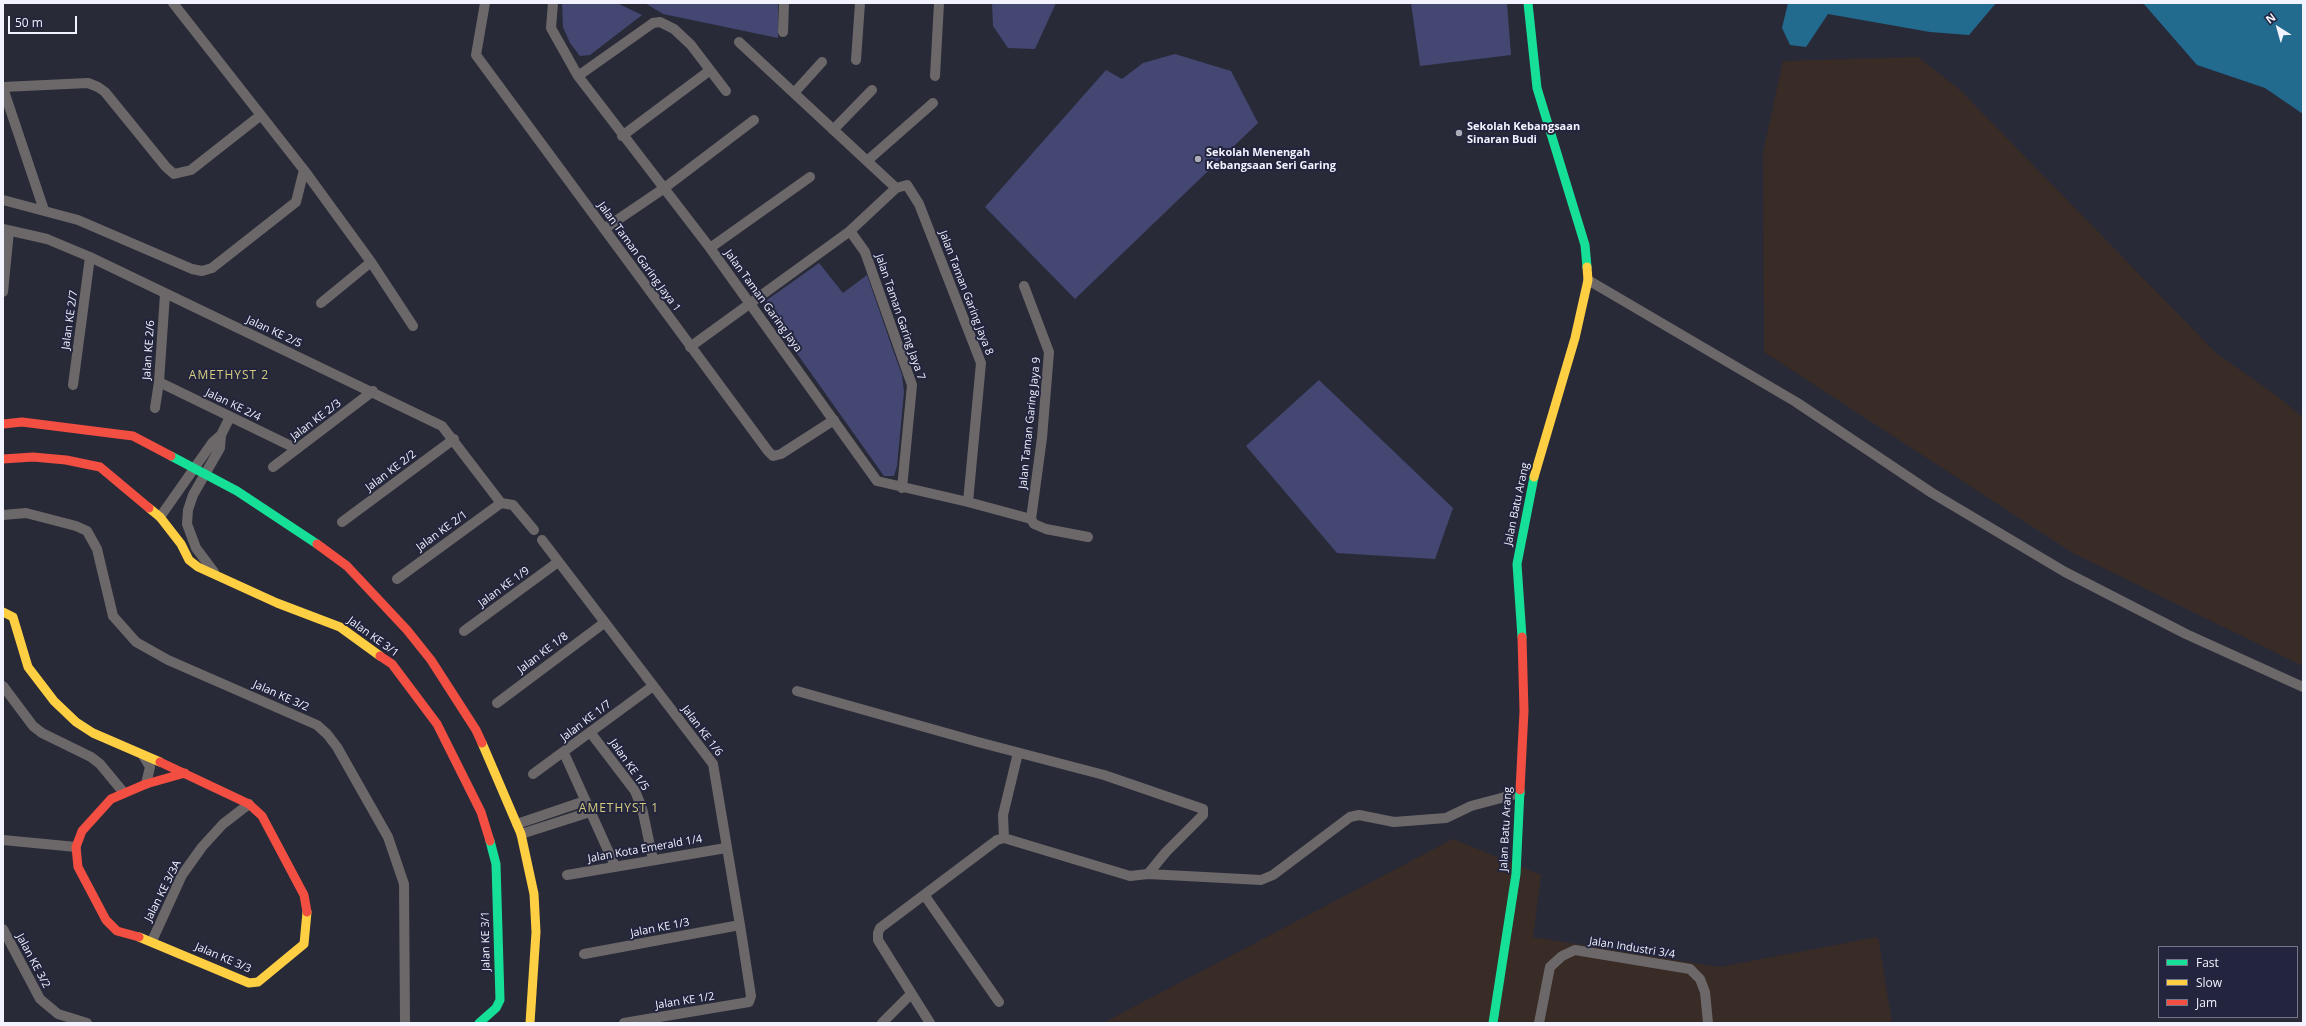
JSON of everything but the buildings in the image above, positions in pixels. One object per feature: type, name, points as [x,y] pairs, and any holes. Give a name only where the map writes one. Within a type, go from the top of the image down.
[{"type":"street","points":[[173,3],[304,170],[371,262],[413,326]]},
{"type":"street","name":"Jalan Taman Garing Jaya 1","points":[[485,3],[476,55],[690,347],[774,456],[781,454],[834,420]]},
{"type":"street","name":"Jalan Taman Garing Jaya","points":[[553,3],[551,28],[578,76],[622,136],[751,303],[877,481],[968,502],[1031,519],[1034,524],[1046,529],[1088,537]]},
{"type":"street","points":[[783,32],[784,3]]},
{"type":"street","points":[[856,60],[860,3]]},
{"type":"street","points":[[935,76],[939,3]]},
{"type":"street","name":"Jalan Batu Arang","points":[[1493,1023],[1516,874],[1524,711],[1518,556],[1534,475],[1575,338],[1588,280],[1585,245],[1537,88],[1528,3]]},
{"type":"street","points":[[578,76],[654,23],[660,22],[680,34],[691,45],[709,71],[726,91]]},
{"type":"street","points":[[690,347],[850,231],[896,188],[739,42]]},
{"type":"street","points":[[794,93],[822,62]]},
{"type":"street","points":[[622,136],[709,71]]},
{"type":"street","points":[[44,210],[3,88],[88,83],[98,87],[105,92],[166,167],[174,174],[191,170],[261,115]]},
{"type":"street","points":[[833,130],[872,90]]},
{"type":"street","points":[[867,161],[933,103]]},
{"type":"street","points":[[604,229],[663,189],[754,120]]},
{"type":"street","points":[[3,200],[78,220],[192,269],[202,271],[212,268],[296,202],[304,170]]},
{"type":"street","points":[[710,248],[810,177]]},
{"type":"street","name":"Jalan Taman Garing Jaya 8","points":[[896,188],[907,185],[919,204],[980,363],[968,502]]},
{"type":"street","points":[[3,292],[6,230]]},
{"type":"street","name":"Jalan KE 2/5","points":[[6,230],[47,239],[90,257],[165,294],[373,391],[442,426],[454,439],[502,503]]},
{"type":"street","name":"Jalan Taman Garing Jaya 7","points":[[850,231],[865,252],[912,385],[902,488]]},
{"type":"street","name":"Jalan KE 2/7","points":[[73,386],[90,257]]},
{"type":"street","points":[[321,303],[371,262]]},
{"type":"street","points":[[1588,280],[1796,402],[1932,493],[2065,572],[2186,634],[2303,687]]},
{"type":"street","name":"Jalan Taman Garing Jaya 9","points":[[1024,286],[1049,352],[1042,438],[1031,519]]},
{"type":"street","name":"Jalan KE 2/6","points":[[155,408],[159,382],[165,294]]},
{"type":"street","name":"Jalan KE 2/4","points":[[159,382],[297,449]]},
{"type":"street","name":"Jalan KE 2/3","points":[[273,467],[373,391]]},
{"type":"street","points":[[160,517],[212,443],[221,434],[230,417]]},
{"type":"street","points":[[3,424],[22,422],[133,436],[237,491],[328,552],[346,566],[407,630],[444,680],[476,730],[521,834],[534,894],[536,932],[530,1023]]},
{"type":"street","points":[[218,577],[204,562],[196,548],[187,524],[188,510],[193,495],[206,475],[220,448],[221,434]]},
{"type":"street","name":"Jalan KE 2/2","points":[[342,522],[454,439]]},
{"type":"street","name":"Jalan KE 3/1","points":[[3,460],[33,457],[66,460],[100,466],[160,517],[182,544],[189,560],[198,567],[277,604],[340,627],[392,664],[437,724],[481,812],[496,864],[500,1000],[496,1008],[479,1023]]},
{"type":"street","points":[[502,503],[513,505],[534,530]]},
{"type":"street","name":"Jalan KE 2/1","points":[[397,579],[502,503]]},
{"type":"street","name":"Jalan KE 3/2","points":[[3,515],[26,513],[76,526],[87,531],[97,549],[113,616],[136,642],[168,660],[317,725],[330,738],[388,837],[404,884],[405,1023]]},
{"type":"street","name":"Jalan KE 1/6","points":[[542,540],[713,764],[751,996],[749,1002]]},
{"type":"street","name":"Jalan KE 1/9","points":[[464,631],[558,562]]},
{"type":"street","name":"Jalan KE 3/3","points":[[3,612],[13,617],[28,667],[61,709],[94,734],[144,757],[185,773],[249,804],[262,816],[304,896],[307,908],[304,944],[258,982],[249,983],[152,941],[117,931],[106,920],[78,867],[76,847],[82,831],[111,799],[146,784],[185,773]]},
{"type":"street","name":"Jalan KE 1/8","points":[[497,703],[604,623]]},
{"type":"street","points":[[3,686],[33,726],[42,733],[92,757],[100,764],[124,793]]},
{"type":"street","name":"Jalan KE 1/7","points":[[533,774],[564,753],[653,686]]},
{"type":"street","points":[[797,691],[1018,753],[1104,775],[1198,806],[1203,809],[1203,815],[1166,852],[1148,874]]},
{"type":"street","name":"Jalan KE 1/5","points":[[590,732],[635,792],[642,808],[653,860]]},
{"type":"street","points":[[564,753],[615,866]]},
{"type":"street","points":[[1004,838],[1003,815],[1018,753]]},
{"type":"street","points":[[144,757],[150,767],[146,784]]},
{"type":"street","points":[[930,1023],[911,994],[909,986],[878,940],[878,933],[880,928],[925,896],[997,840],[1004,838],[1130,876],[1148,874],[1261,880],[1273,875],[1350,817],[1359,815],[1394,822],[1446,818],[1471,806],[1520,793]]},
{"type":"street","points":[[517,824],[585,801]]},
{"type":"street","name":"Jalan KE 3/3A","points":[[152,941],[182,875],[202,847],[223,824],[249,804]]},
{"type":"street","points":[[521,834],[590,812]]},
{"type":"street","points":[[3,840],[76,847]]},
{"type":"street","name":"Jalan Kota Emerald 1/4","points":[[567,875],[726,848]]},
{"type":"street","points":[[925,896],[998,1002]]},
{"type":"street","name":"Jalan KE 1/3","points":[[584,954],[740,925]]},
{"type":"street","name":"Jalan KE 3/2","points":[[3,929],[40,999],[58,1014],[87,1023]]},
{"type":"street","name":"Jalan Industri 3/4","points":[[1539,1023],[1550,967],[1562,956],[1575,950],[1690,969],[1700,979],[1705,992],[1708,1023]]},
{"type":"street","points":[[882,1023],[911,994]]},
{"type":"street","name":"Jalan KE 1/2","points":[[624,1023],[646,1021],[749,1002]]},
{"type":"shaded area","points":[[562,3],[617,3],[642,15],[590,55],[580,56],[570,43],[563,27]]},
{"type":"shaded area","points":[[645,3],[778,3],[778,38],[663,14]]},
{"type":"shaded area","points":[[992,3],[1056,3],[1035,49],[1008,48],[993,26]]},
{"type":"shaded area","points":[[1411,3],[1507,3],[1511,55],[1420,66]]},
{"type":"shaded area","points":[[1788,3],[1996,3],[1969,35],[1930,32],[1828,14],[1806,47],[1790,45],[1782,28]]},
{"type":"shaded area","points":[[2143,3],[2303,3],[2303,114],[2265,88],[2197,65]]},
{"type":"shaded area","points":[[1175,54],[1231,71],[1258,123],[1075,299],[985,207],[1106,70],[1122,79],[1143,63]]},
{"type":"shaded area","points":[[1918,57],[1960,90],[2216,353],[2281,399],[2303,418],[2303,666],[2073,553],[1764,352],[1763,153],[1783,61]]},
{"type":"shaded area","points":[[819,263],[843,293],[867,275],[902,375],[904,392],[897,466],[894,476],[884,476],[766,310],[767,300]]},
{"type":"shaded area","points":[[1319,380],[1453,508],[1435,559],[1337,553],[1246,446]]},
{"type":"shaded area","points":[[1453,839],[1541,875],[1533,937],[1719,967],[1878,937],[1892,1023],[1103,1023]]},
{"type":"traffic: fast","points":[[1528,3],[1537,88],[1585,245],[1587,267]]},
{"type":"traffic: fast","points":[[171,456],[237,491],[317,544]]},
{"type":"traffic: fast","points":[[1522,637],[1517,564],[1534,477]]},
{"type":"traffic: fast","points":[[1493,1023],[1516,874],[1520,790]]},
{"type":"traffic: fast","points":[[479,1023],[496,1008],[500,1000],[496,864],[490,841]]},
{"type":"traffic: slow","points":[[1534,477],[1575,338],[1588,280],[1587,267]]},
{"type":"traffic: slow","points":[[149,508],[160,517],[181,544],[189,560],[198,567],[277,603],[340,627],[380,656]]},
{"type":"traffic: slow","points":[[3,612],[13,617],[28,667],[54,701],[76,722],[93,733],[160,762]]},
{"type":"traffic: slow","points":[[482,743],[521,834],[534,894],[536,932],[530,1023]]},
{"type":"traffic: slow","points":[[139,937],[249,983],[258,982],[304,944],[307,912]]},
{"type":"traffic: jam","points":[[3,424],[22,422],[133,436],[171,456]]},
{"type":"traffic: jam","points":[[3,459],[33,457],[66,460],[100,467],[149,508]]},
{"type":"traffic: jam","points":[[317,544],[347,566],[407,630],[431,660],[476,730],[482,743]]},
{"type":"traffic: jam","points":[[1520,790],[1524,711],[1522,637]]},
{"type":"traffic: jam","points":[[380,656],[392,664],[437,724],[481,812],[490,841]]},
{"type":"traffic: jam","points":[[160,762],[249,804],[262,816],[304,895],[307,912]]},
{"type":"traffic: jam","points":[[139,937],[117,931],[106,920],[78,867],[76,847],[82,831],[111,799],[146,784],[185,773]]},
{"type":"place","name":"Sekolah Kebangsaan Sinaran Budi","points":[[1459,133]]},
{"type":"place","name":"Sekolah Menengah Kebangsaan Seri Garing","points":[[1198,159]]},
{"type":"district","name":"AMETHYST 2","points":[[229,376]]},
{"type":"district","name":"AMETHYST 1","points":[[619,809]]}]
